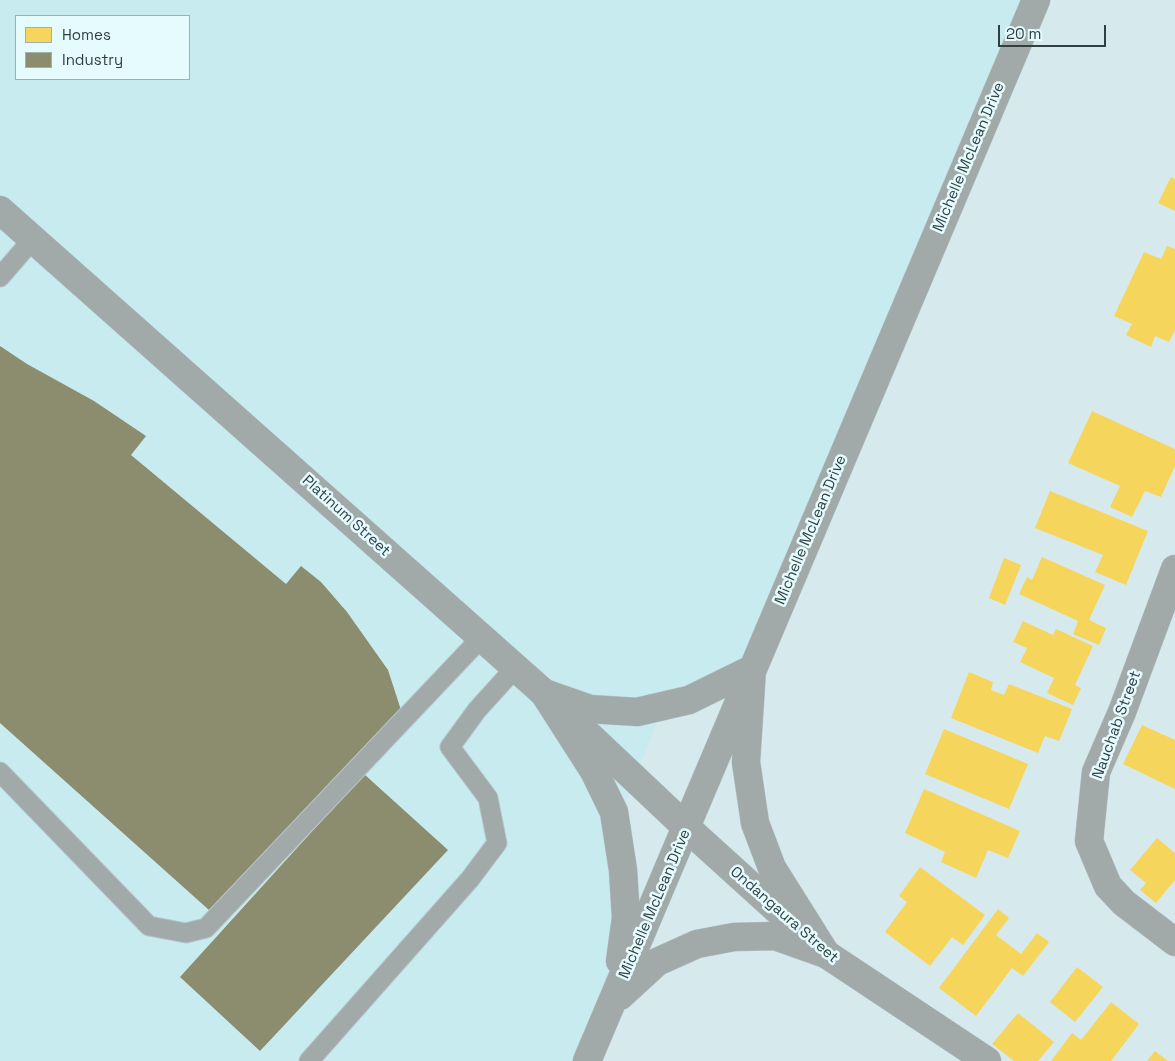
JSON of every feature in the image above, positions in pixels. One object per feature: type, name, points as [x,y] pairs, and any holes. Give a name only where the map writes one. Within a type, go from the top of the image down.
[{"type":"street","name":"Michelle McLean Drive","points":[[588,1061],[1036,0]]},
{"type":"street","name":"Platinum Street","points":[[0,210],[516,667],[686,828]]},
{"type":"street","name":"Nauchab Street","points":[[1175,569],[1122,712],[1096,772],[1089,840],[1108,886],[1124,903],[1175,942]]},
{"type":"street","points":[[544,693],[590,709],[637,712],[689,700],[752,669],[746,762],[755,823],[772,868],[826,954]]},
{"type":"street","points":[[544,693],[594,771],[614,812],[623,870],[626,918],[614,1001]]},
{"type":"street","name":"Ondangaura Street","points":[[686,828],[826,954],[987,1061]]},
{"type":"street","points":[[614,1001],[657,962],[697,944],[734,937],[776,936],[826,954]]},
{"type":"lane","points":[[0,277],[33,239]]},
{"type":"lane","points":[[0,772],[149,926],[186,933],[206,928],[482,637]]},
{"type":"lane","points":[[309,1061],[470,879],[497,844],[488,798],[450,747],[477,710],[516,667]]},
{"type":"shaded area","points":[[0,0],[1036,0],[752,669],[661,712],[614,831],[614,1001],[587,1061],[0,1061]]},
{"type":"building: Homes","points":[[1171,177],[1175,179],[1175,211],[1158,203]]},
{"type":"building: Homes","points":[[1167,246],[1175,249],[1175,330],[1169,342],[1155,336],[1151,347],[1126,335],[1132,324],[1114,316],[1144,252],[1161,259]]},
{"type":"building: Homes","points":[[1092,411],[1175,449],[1175,466],[1161,497],[1145,491],[1132,517],[1110,507],[1120,486],[1068,463]]},
{"type":"building: Homes","points":[[1050,491],[1148,531],[1126,585],[1095,572],[1103,555],[1035,528]]},
{"type":"building: Homes","points":[[1042,557],[1105,585],[1089,620],[1106,628],[1099,645],[1073,634],[1078,621],[1019,594],[1027,577],[1032,580]]},
{"type":"building: Homes","points":[[1004,558],[1021,565],[1005,605],[989,598]]},
{"type":"building: Homes","points":[[1023,621],[1053,635],[1056,629],[1093,646],[1075,685],[1081,688],[1073,705],[1047,693],[1054,678],[1020,662],[1027,648],[1013,642]]},
{"type":"building: Homes","points":[[969,672],[993,682],[991,690],[1004,695],[1009,684],[1072,709],[1059,741],[1045,736],[1038,753],[951,718]]},
{"type":"building: Homes","points":[[1142,725],[1175,740],[1175,789],[1123,764]]},
{"type":"building: Homes","points":[[944,729],[1028,764],[1009,809],[925,774]]},
{"type":"building: Homes","points":[[924,789],[1020,831],[1008,858],[988,850],[976,878],[941,862],[945,852],[905,833]]},
{"type":"building: Homes","points":[[1157,838],[1175,853],[1175,880],[1156,903],[1140,890],[1146,883],[1130,870]]},
{"type":"building: Homes","points":[[920,867],[985,915],[963,945],[952,937],[930,966],[885,932],[907,902],[899,896]]},
{"type":"building: Homes","points":[[998,909],[1009,918],[996,935],[1021,954],[1037,933],[1049,942],[1023,976],[1012,968],[976,1016],[939,988]]},
{"type":"building: Homes","points":[[1077,967],[1103,987],[1075,1022],[1050,1002]]},
{"type":"building: Homes","points":[[1111,1002],[1139,1024],[1111,1061],[1051,1061],[1072,1033],[1081,1040]]},
{"type":"building: Homes","points":[[1018,1013],[1054,1042],[1038,1061],[1014,1061],[992,1044]]},
{"type":"building: Homes","points":[[1155,1051],[1168,1061],[1147,1061]]},
{"type":"building: Industry","points":[[0,346],[27,364],[94,401],[146,436],[131,455],[286,584],[301,566],[321,582],[347,612],[388,670],[401,710],[209,910],[0,723]]},
{"type":"building: Industry","points":[[364,774],[448,850],[260,1051],[180,977]]}]
